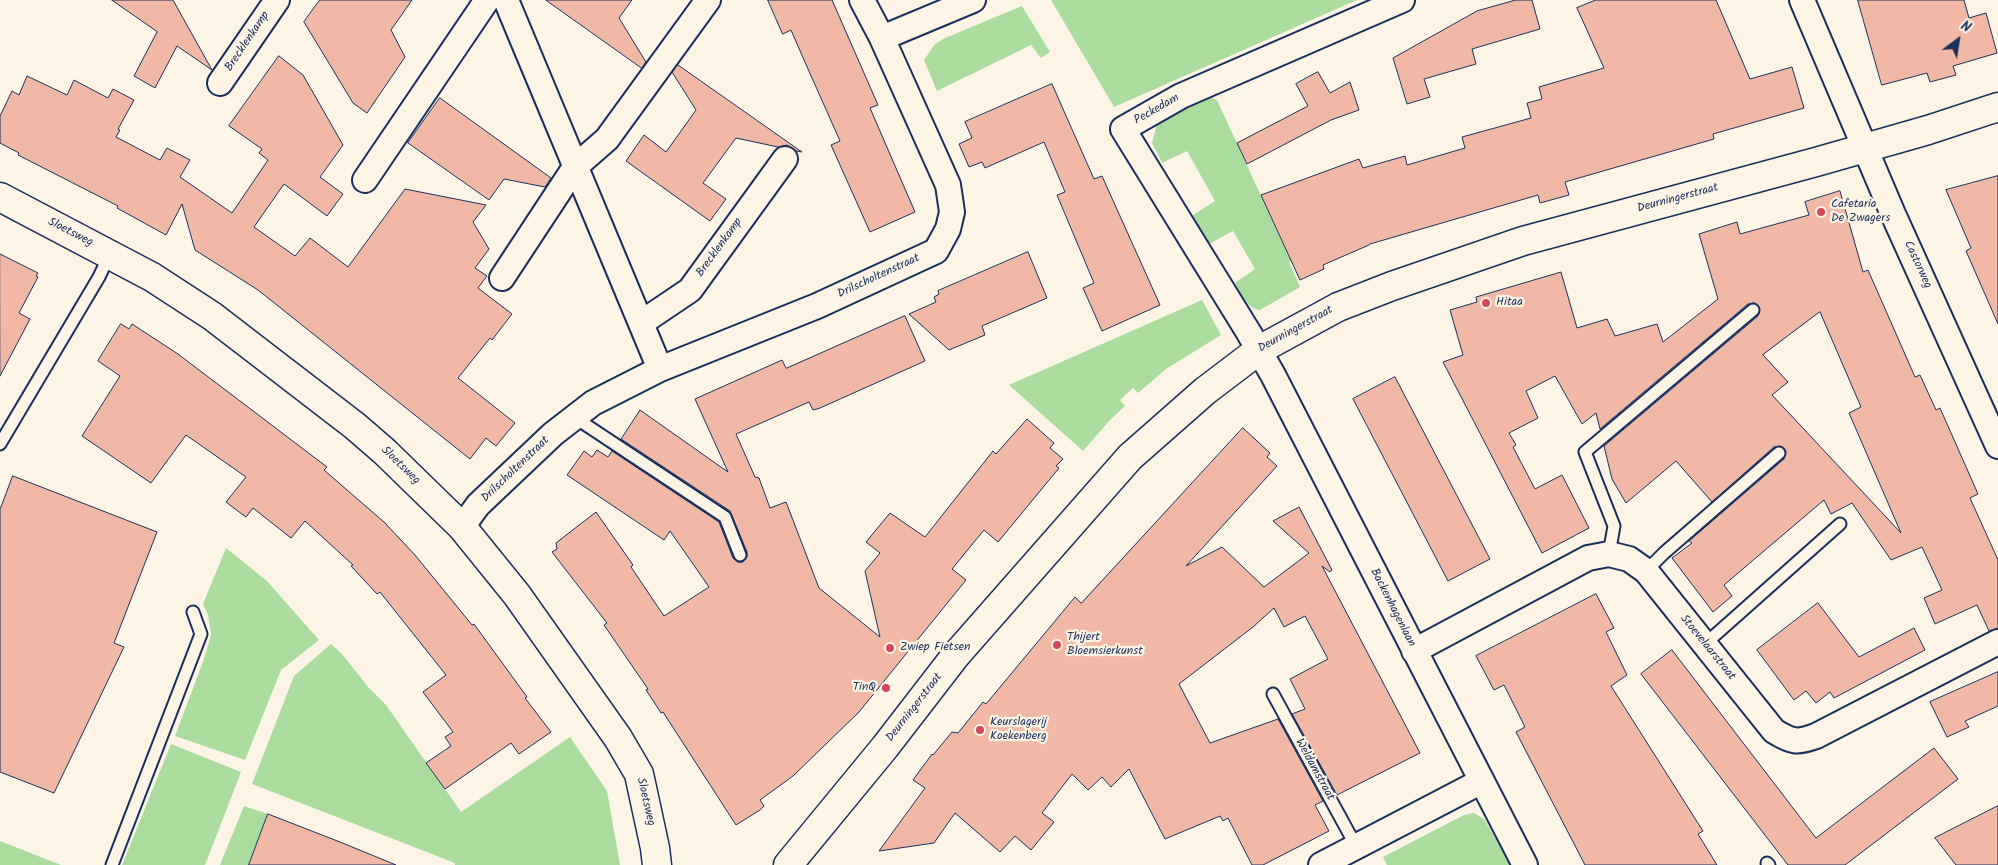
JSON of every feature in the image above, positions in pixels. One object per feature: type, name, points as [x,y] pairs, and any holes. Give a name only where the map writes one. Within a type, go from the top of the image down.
[{"type":"main road","name":"Deurningerstraat","points":[[786,864],[885,748],[956,655],[1130,457],[1205,390],[1259,350],[1338,307],[1523,240],[1816,162],[1928,130],[1998,107]]},
{"type":"main road","name":"Sloetsweg","points":[[0,197],[152,277],[212,316],[355,426],[385,452],[462,527],[517,595],[613,730],[639,774],[657,865]]},
{"type":"street","name":"Brecklenkamp","points":[[220,83],[277,0]]},
{"type":"street","points":[[502,278],[576,167],[608,139],[708,0]]},
{"type":"street","name":"Drilscholtenstraat","points":[[462,527],[478,505],[553,434],[593,403],[660,369],[817,306],[936,251],[948,229],[952,212],[948,185],[882,38],[862,0]]},
{"type":"street","points":[[882,38],[973,0]]},
{"type":"street","name":"Peckedam","points":[[1259,350],[1123,129],[1181,96],[1402,0]]},
{"type":"street","name":"Castorweg","points":[[1802,0],[1864,147],[1998,446]]},
{"type":"street","points":[[365,180],[503,2],[576,167],[660,369]]},
{"type":"street","name":"Brecklenkamp","points":[[641,323],[690,290],[785,159]]},
{"type":"street","name":"Backenhagenlaan","points":[[1259,350],[1525,865]]},
{"type":"street","points":[[1414,651],[1588,558],[1609,554]]},
{"type":"street","name":"Stoevelaarstraat","points":[[1609,554],[1629,559],[1646,571],[1774,732],[1790,741],[1802,741],[1816,736],[1998,642]]},
{"type":"street","points":[[1321,865],[1482,781]]},
{"type":"lane","points":[[0,444],[99,277],[110,254]]},
{"type":"lane","points":[[1609,554],[1614,526],[1585,452],[1753,310]]},
{"type":"lane","points":[[574,418],[725,517],[740,555]]},
{"type":"lane","points":[[1646,571],[1664,553],[1779,453]]},
{"type":"lane","points":[[1705,644],[1840,524]]},
{"type":"lane","points":[[112,865],[201,634],[194,612]]},
{"type":"lane","name":"Weldamstraat","points":[[1272,694],[1356,846]]},
{"type":"green space","points":[[1051,0],[1357,0],[1114,107]]},
{"type":"green space","points":[[1022,6],[1050,52],[1041,58],[1031,45],[937,91],[924,60],[935,44]]},
{"type":"green space","points":[[1209,97],[1217,100],[1291,261],[1289,262],[1300,287],[1260,310],[1248,304],[1235,283],[1255,269],[1233,231],[1209,244],[1193,215],[1215,201],[1187,151],[1162,163],[1152,143],[1157,124],[1169,114]]},
{"type":"green space","points":[[1202,300],[1221,335],[1166,369],[1138,393],[1133,388],[1120,400],[1125,406],[1083,451],[1009,385]]},
{"type":"green space","points":[[226,548],[267,581],[319,640],[281,670],[245,760],[175,736],[211,635],[208,615],[203,604]]},
{"type":"green space","points":[[331,644],[386,705],[461,812],[570,737],[607,791],[620,865],[455,865],[455,863],[252,784],[294,676]]},
{"type":"green space","points":[[171,744],[241,772],[205,865],[122,865]]},
{"type":"green space","points":[[244,806],[268,814],[249,865],[220,865]]},
{"type":"green space","points":[[1474,813],[1484,819],[1511,865],[1387,865],[1383,857],[1464,815]]},
{"type":"green space","points":[[0,841],[61,865],[0,865]]},
{"type":"building","points":[[112,0],[173,0],[212,70],[177,46],[155,88],[134,76],[157,32]]},
{"type":"building","points":[[320,0],[412,0],[391,30],[405,57],[367,113],[353,103],[304,22]]},
{"type":"building","points":[[546,0],[632,0],[619,18],[646,62],[642,68]]},
{"type":"building","points":[[768,0],[832,0],[878,105],[870,108],[915,212],[870,232],[831,145],[840,141],[791,30],[783,34]]},
{"type":"building","points":[[1516,0],[1532,0],[1540,29],[1472,49],[1476,64],[1424,79],[1430,97],[1407,104],[1393,58],[1477,11]]},
{"type":"building","points":[[1596,0],[1716,0],[1750,79],[1792,67],[1804,108],[1713,134],[1714,139],[1565,182],[1569,195],[1540,203],[1538,195],[1370,244],[1323,265],[1324,269],[1300,280],[1261,195],[1359,159],[1363,168],[1405,156],[1407,165],[1465,148],[1462,137],[1531,118],[1527,103],[1542,99],[1539,87],[1604,68],[1577,8]]},
{"type":"building","points":[[1858,0],[1964,0],[1969,18],[1986,13],[1997,53],[1953,66],[1956,75],[1930,82],[1927,73],[1882,85]]},
{"type":"building","points":[[279,56],[303,75],[343,145],[320,177],[343,194],[327,216],[284,184],[254,227],[295,256],[310,238],[348,267],[405,189],[486,205],[473,222],[489,249],[475,268],[487,276],[478,288],[512,314],[458,378],[515,423],[496,446],[486,438],[470,459],[258,290],[195,250],[182,204],[166,235],[117,208],[118,206],[18,155],[19,153],[0,143],[0,116],[12,91],[19,95],[27,76],[67,95],[74,80],[108,98],[113,89],[134,100],[118,129],[120,130],[116,137],[160,160],[167,148],[190,160],[180,177],[232,213],[268,160],[259,153],[262,149],[229,126]]},
{"type":"building","points":[[678,65],[802,152],[796,151],[787,145],[778,147],[736,138],[703,183],[726,199],[710,221],[626,161],[644,135],[666,152],[696,110],[672,72]]},
{"type":"building","points":[[1318,72],[1330,93],[1350,82],[1359,110],[1331,120],[1247,164],[1237,143],[1308,106],[1296,84]]},
{"type":"building","points":[[1052,84],[1094,179],[1102,176],[1160,305],[1102,331],[1083,288],[1094,283],[1057,195],[1065,192],[1044,142],[985,168],[982,162],[969,167],[959,144],[972,138],[965,122]]},
{"type":"building","points":[[440,98],[551,178],[545,187],[504,179],[489,200],[408,143]]},
{"type":"building","points":[[1998,176],[1998,324],[1966,251],[1971,248],[1946,190]]},
{"type":"building","points":[[1840,191],[1863,272],[1868,270],[1915,377],[1920,375],[1936,410],[1940,408],[1978,494],[1970,498],[1998,560],[1998,628],[1989,631],[1977,605],[1935,624],[1924,598],[1942,590],[1922,547],[1891,560],[1852,503],[1831,514],[1824,500],[1724,585],[1732,596],[1713,612],[1672,558],[1692,543],[1689,541],[1784,459],[1786,451],[1781,446],[1774,447],[1712,502],[1676,461],[1626,503],[1612,479],[1604,446],[1758,316],[1760,308],[1755,303],[1748,304],[1600,429],[1596,413],[1582,424],[1555,376],[1526,391],[1538,418],[1509,433],[1516,445],[1513,447],[1535,489],[1562,475],[1589,528],[1542,553],[1443,362],[1463,355],[1450,310],[1477,302],[1476,297],[1561,272],[1577,328],[1607,319],[1615,336],[1657,324],[1663,342],[1718,299],[1699,234],[1737,222],[1740,234],[1809,215],[1805,202]],"holes":[[[1820,312],[1861,407],[1849,413],[1901,533],[1772,395],[1788,382],[1763,355]]]},
{"type":"building","points":[[1028,252],[1047,298],[982,326],[985,335],[949,350],[909,314],[936,302],[934,297],[939,294],[938,291]]},
{"type":"building","points":[[0,254],[38,273],[36,276],[38,277],[19,313],[30,319],[0,376]]},
{"type":"building","points":[[905,316],[925,361],[820,408],[813,410],[809,402],[736,434],[755,477],[759,478],[770,508],[786,502],[819,588],[880,637],[865,571],[880,553],[866,542],[890,513],[925,537],[993,451],[996,454],[1027,419],[1054,443],[1050,448],[1063,459],[1056,466],[1059,468],[998,542],[984,530],[952,569],[966,580],[859,712],[793,776],[760,800],[764,806],[760,810],[736,825],[604,625],[607,623],[552,552],[557,549],[556,543],[596,512],[633,565],[631,567],[664,616],[709,587],[670,531],[664,540],[567,475],[584,451],[592,457],[597,450],[608,457],[612,451],[719,522],[733,558],[738,562],[743,562],[747,557],[747,552],[730,511],[621,439],[640,410],[728,472],[695,399],[782,360],[786,368]]},
{"type":"building","points":[[121,324],[129,329],[132,324],[178,354],[327,467],[324,470],[384,522],[415,555],[472,625],[474,624],[551,732],[519,754],[511,743],[445,789],[426,763],[451,746],[445,737],[453,732],[423,692],[446,675],[380,592],[377,594],[351,566],[353,565],[305,521],[291,538],[253,508],[246,517],[226,502],[246,477],[186,435],[151,483],[82,436],[120,376],[98,361]]},
{"type":"building","points":[[1395,377],[1490,559],[1448,581],[1353,399]]},
{"type":"building","points":[[1243,428],[1270,453],[1267,457],[1277,466],[1186,566],[1222,547],[1264,587],[1309,553],[1273,521],[1299,507],[1332,570],[1330,572],[1322,566],[1420,753],[1337,795],[1292,714],[1305,709],[1290,679],[1328,659],[1305,616],[1284,627],[1274,608],[1253,627],[1179,684],[1210,743],[1278,719],[1323,801],[1315,805],[1329,831],[1263,865],[1252,865],[1228,818],[1223,821],[1220,816],[1165,839],[1129,769],[1111,787],[1102,777],[1088,790],[1072,774],[1042,813],[1054,822],[1031,850],[1015,836],[1000,852],[955,813],[934,843],[879,851],[925,788],[913,780],[932,754],[952,732],[958,733],[983,702],[986,704],[1075,597],[1081,603]]},
{"type":"building","points":[[13,476],[157,532],[114,643],[124,647],[54,793],[0,772],[0,510]]},
{"type":"building","points":[[1596,594],[1614,628],[1606,632],[1627,675],[1611,686],[1703,831],[1698,834],[1717,865],[1585,865],[1516,732],[1525,727],[1504,685],[1494,690],[1476,656]]},
{"type":"building","points":[[1818,603],[1859,657],[1914,628],[1925,650],[1834,698],[1830,692],[1816,703],[1806,691],[1794,700],[1757,650]]},
{"type":"building","points":[[1672,650],[1816,838],[1934,748],[1958,779],[1845,865],[1788,865],[1641,674]]},
{"type":"building","points":[[1998,672],[1998,706],[1965,721],[1969,727],[1947,737],[1930,702]]},
{"type":"building","points":[[1998,806],[1998,865],[1956,865],[1935,838]]},
{"type":"building","points":[[268,814],[340,842],[396,865],[249,865]]},
{"type":"place","name":"Cafetaria De Zwagers","points":[[1821,212]]},
{"type":"place","name":"Hitaa","points":[[1486,303]]},
{"type":"place","name":"Thijert Bloemsierkunst","points":[[1057,645]]},
{"type":"place","name":"Zwiep Fietsen","points":[[890,648]]},
{"type":"place","name":"TinQ","points":[[886,688]]},
{"type":"place","name":"Keurslagerij Koekenberg","points":[[980,730]]}]
